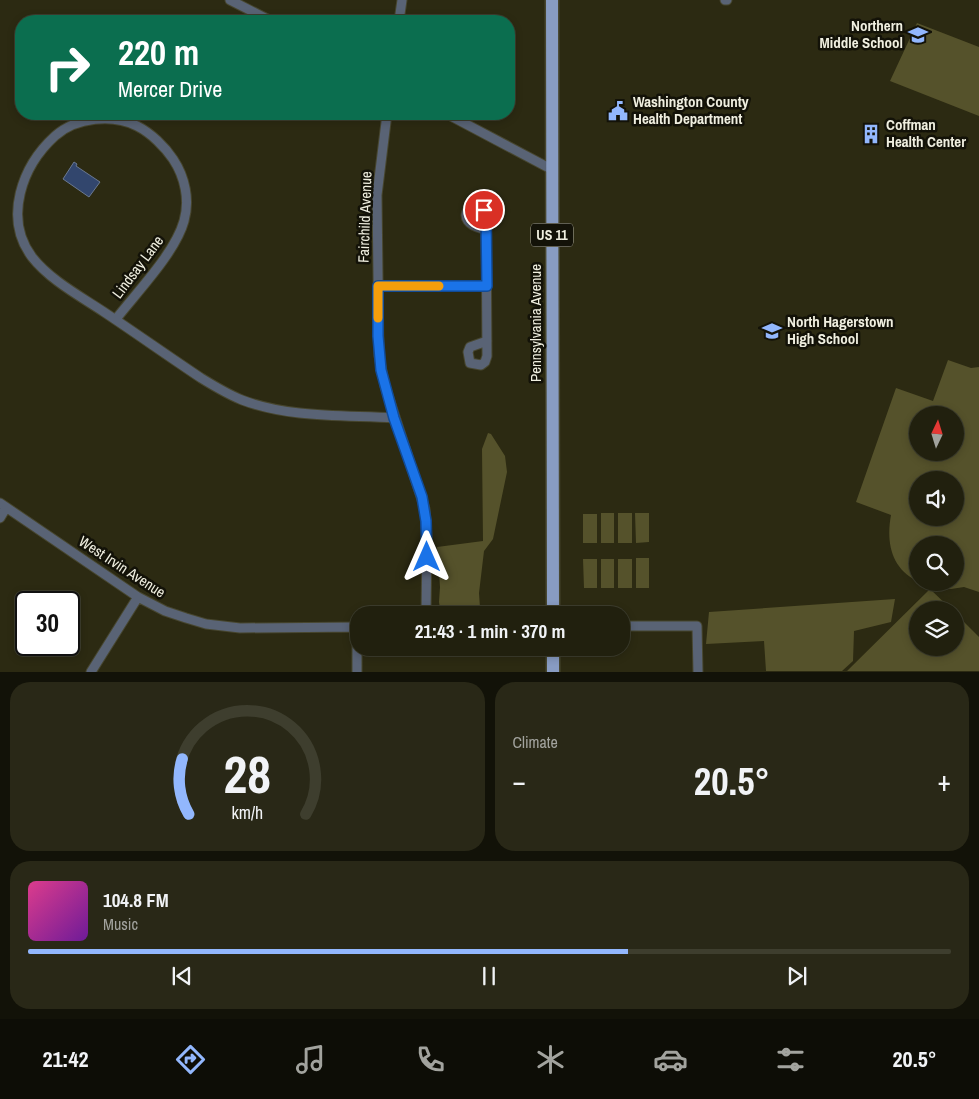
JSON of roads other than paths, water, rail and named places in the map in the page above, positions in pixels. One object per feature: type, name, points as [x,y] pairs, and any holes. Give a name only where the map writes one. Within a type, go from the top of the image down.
[{"type":"main road","name":"Pennsylvania Avenue","points":[[552,0],[553,606]]},
{"type":"main road","points":[[553,656],[553,672]]},
{"type":"street","points":[[230,0],[259,15]]},
{"type":"street","points":[[400,15],[402,0]]},
{"type":"street","name":"Lindsay Lane","points":[[96,120],[74,124],[56,135],[43,149],[22,185],[17,213],[20,234],[33,257],[45,270],[201,378],[241,400],[274,409],[394,418]]},
{"type":"street","name":"Lindsay Lane","points":[[109,120],[138,126],[170,154],[178,167],[187,197],[184,220],[173,247],[116,319]]},
{"type":"street","name":"Fairchild Avenue","points":[[386,120],[378,195],[379,356],[394,418],[425,509],[427,538],[426,606]]},
{"type":"street","points":[[458,120],[551,169]]},
{"type":"street","points":[[486,230],[487,340]]},
{"type":"street","points":[[378,286],[487,286]]},
{"type":"street","points":[[0,518],[3,505]]},
{"type":"street","name":"West Irvin Avenue","points":[[3,505],[138,596],[165,611],[224,627],[350,627]]},
{"type":"street","points":[[91,672],[138,596]]},
{"type":"street","points":[[630,626],[697,626],[698,672]]},
{"type":"street","points":[[357,656],[357,672]]},
{"type":"water","points":[[74,162],[77,164],[76,166],[100,182],[89,197],[63,179]]},
{"type":"place","name":"Northern Middle School","points":[[918,35]]},
{"type":"place","name":"Washington County Health Department","points":[[618,111]]},
{"type":"place","name":"Coffman Health Center","points":[[871,134]]},
{"type":"place","name":"North Hagerstown High School","points":[[772,331]]}]
